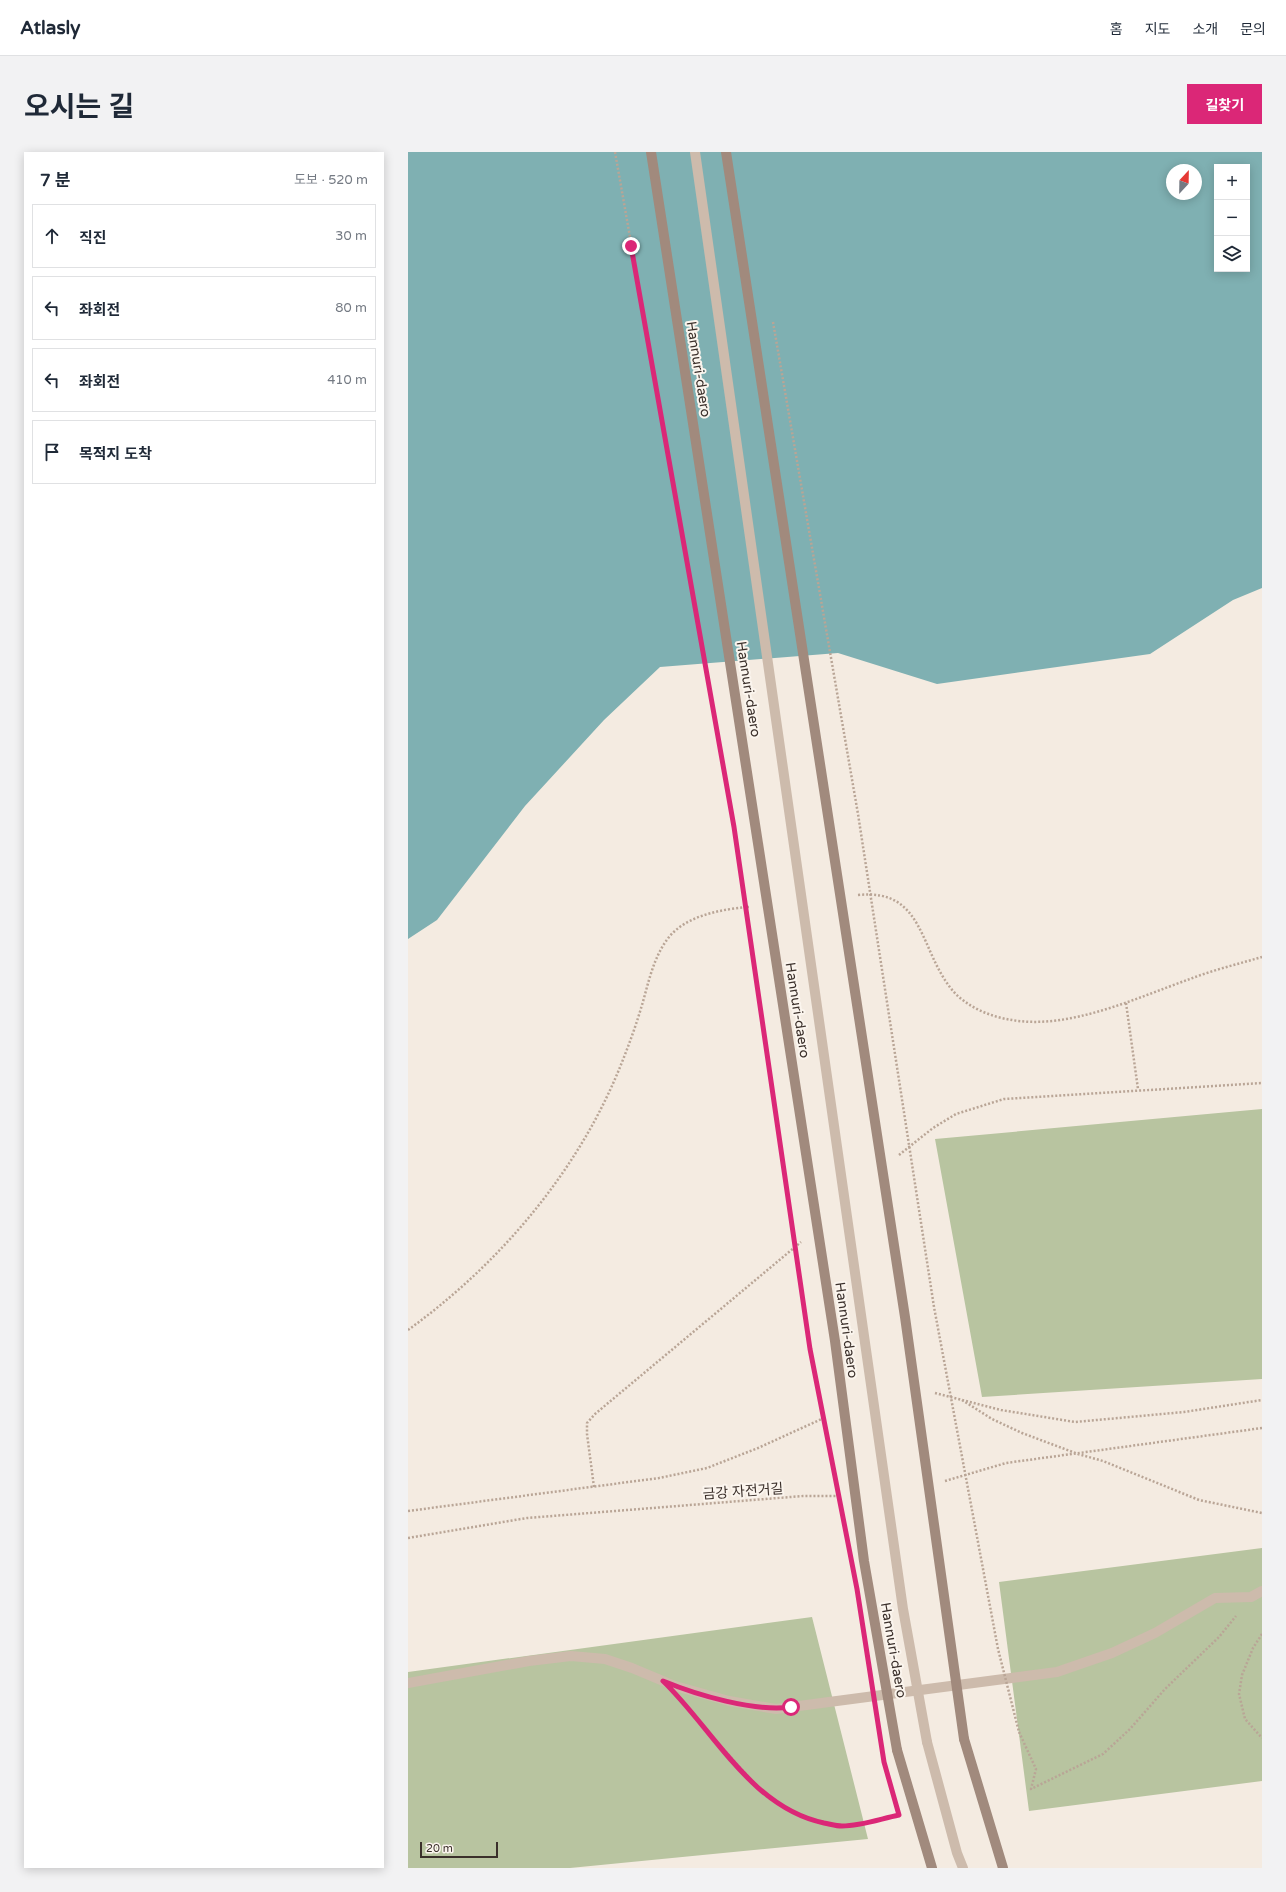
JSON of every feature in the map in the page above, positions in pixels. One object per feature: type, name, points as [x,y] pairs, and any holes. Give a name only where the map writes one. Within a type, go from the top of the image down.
[{"type":"street","name":"Hannuri-daero","points":[[651,152],[835,1341],[864,1561],[897,1750],[932,1868]]},
{"type":"street","points":[[726,152],[905,1317],[964,1739],[1003,1868]]},
{"type":"lane","points":[[695,152],[900,1594],[927,1742],[957,1853],[963,1868]]},
{"type":"lane","points":[[408,1683],[529,1661],[571,1656],[605,1659],[632,1668],[675,1686],[729,1701],[776,1709],[1057,1672],[1112,1653],[1155,1633],[1215,1598],[1251,1597],[1262,1591]]},
{"type":"path","points":[[615,152],[734,827],[810,1349],[827,1434]]},
{"type":"path","points":[[772,316],[858,814],[934,1307],[998,1649],[1019,1732],[1036,1769],[1031,1789],[1103,1754],[1130,1729],[1165,1689],[1219,1637],[1251,1597]]},
{"type":"path","points":[[1126,1003],[1138,1089]]},
{"type":"path","points":[[958,1398],[992,1419],[1078,1454],[1103,1461],[1199,1500],[1262,1513]]},
{"type":"path","points":[[938,1483],[1006,1464],[1262,1428]]},
{"type":"path","points":[[837,1488],[840,1504]]},
{"type":"path","name":"금강 자전거길","points":[[408,1538],[527,1518],[802,1496],[846,1496]]},
{"type":"path","points":[[1262,1634],[1253,1648],[1242,1675],[1239,1694],[1245,1719],[1262,1738]]},
{"type":"path","points":[[688,1709],[762,1792],[789,1810],[811,1820],[841,1826],[865,1823],[899,1815],[884,1762]]},
{"type":"green space","points":[[1262,1109],[1262,1379],[982,1397],[935,1139]]},
{"type":"green space","points":[[1262,1548],[1262,1781],[1029,1811],[999,1582]]},
{"type":"green space","points":[[812,1617],[868,1839],[570,1868],[408,1868],[408,1672]]},
{"type":"water","points":[[408,152],[1262,152],[1262,588],[1233,600],[1150,654],[937,684],[838,653],[660,667],[604,720],[525,806],[437,920],[408,939]]},
{"type":"route","points":[[631,246],[734,827],[810,1349],[857,1589],[884,1762],[899,1815],[865,1823],[841,1826],[811,1820],[789,1810],[767,1797],[748,1778],[692,1715],[679,1697],[663,1681],[675,1686],[729,1701],[776,1709],[791,1707]]}]
